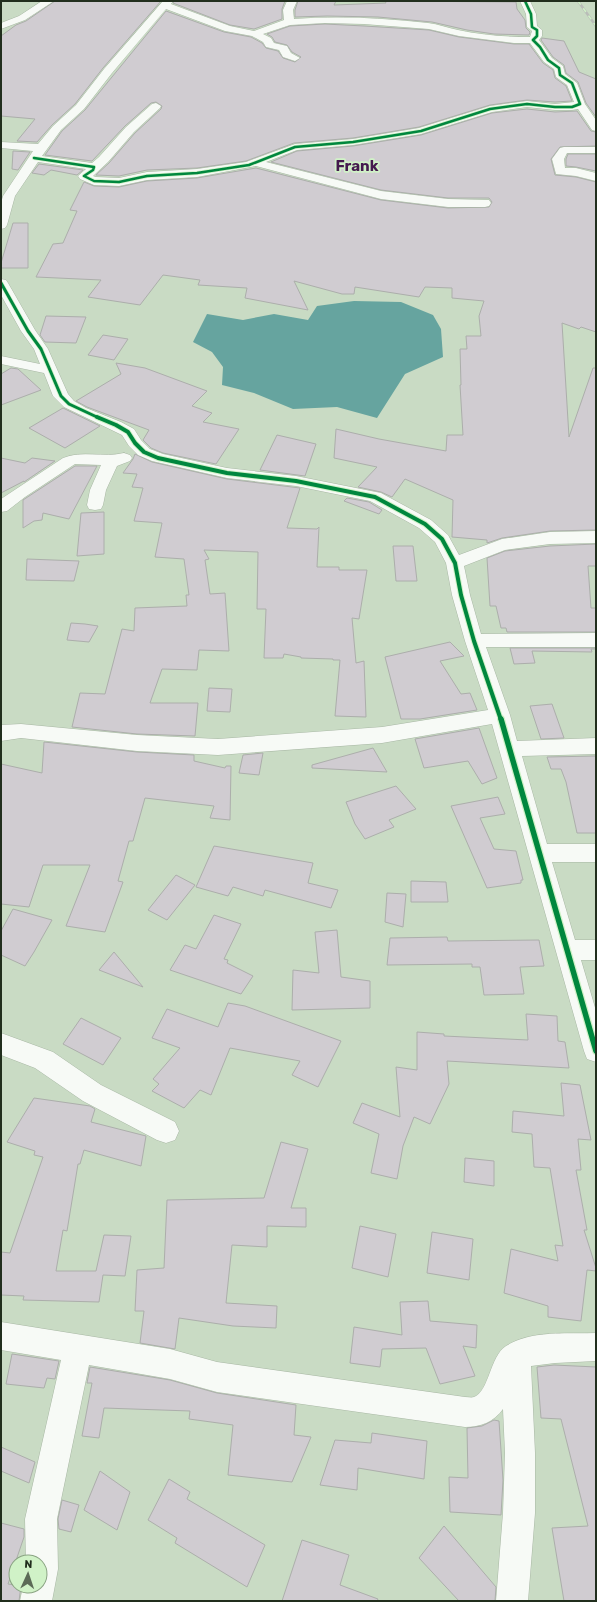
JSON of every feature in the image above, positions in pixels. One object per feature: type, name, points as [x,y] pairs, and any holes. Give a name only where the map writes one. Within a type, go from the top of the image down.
[{"type":"street","points":[[1,26],[22,18],[49,1]]},
{"type":"street","points":[[289,22],[288,10],[292,1]]},
{"type":"street","points":[[525,1],[531,14],[532,27],[537,30],[537,36],[533,40]]},
{"type":"street","points":[[1,225],[9,196],[38,153],[57,128],[80,107],[152,18],[166,3],[228,29],[254,34],[267,40],[270,45],[283,48],[287,55],[295,58]]},
{"type":"street","points":[[254,34],[289,22],[325,20],[429,26],[459,33],[514,40],[533,40],[540,47],[548,60],[559,68],[560,74],[572,83],[580,104],[596,128]]},
{"type":"street","points":[[156,106],[114,146],[101,164],[94,167],[93,170],[84,176],[94,181],[119,182],[147,176],[197,173],[249,165],[286,149],[311,144],[353,142],[421,131],[490,109],[527,104],[572,107],[580,104]]},
{"type":"street","points":[[1,145],[94,167]]},
{"type":"street","points":[[596,150],[564,150],[558,160],[560,171],[576,172],[596,177]]},
{"type":"street","points":[[258,162],[381,195],[448,203],[485,204]]},
{"type":"street","points":[[1,283],[28,331],[41,349],[61,396],[69,404],[81,411],[116,425],[128,432],[135,443],[144,452],[158,458],[226,473],[296,481],[374,497],[425,524],[442,539],[455,563],[461,595],[474,641],[500,715],[596,1051]]},
{"type":"street","points":[[1,360],[50,370]]},
{"type":"street","points":[[1,507],[19,493],[74,459],[113,461],[144,452]]},
{"type":"street","points":[[95,505],[98,490],[110,464],[113,461]]},
{"type":"street","points":[[455,563],[502,545],[550,538],[596,537]]},
{"type":"street","points":[[474,641],[596,640]]},
{"type":"street","points":[[1,733],[21,731],[137,742],[218,747],[382,735],[500,715]]},
{"type":"street","points":[[510,749],[596,746]]},
{"type":"street","points":[[539,853],[596,853]]},
{"type":"street","points":[[566,950],[596,950]]},
{"type":"street","points":[[1,1044],[44,1060],[92,1092],[166,1131]]},
{"type":"street","points":[[1,1336],[170,1364],[217,1377],[466,1412],[483,1410],[492,1401],[506,1369],[516,1357],[527,1352],[596,1347]]},
{"type":"street","points":[[42,1554],[41,1519],[78,1349]]},
{"type":"street","points":[[512,1601],[519,1513],[520,1461],[516,1357]]},
{"type":"water","points":[[354,301],[401,302],[433,315],[441,329],[443,357],[405,374],[377,418],[337,407],[293,409],[254,393],[222,385],[223,367],[212,352],[193,342],[207,314],[243,320],[274,314],[308,320],[317,306]]},
{"type":"building","points":[[55,1],[161,1],[103,68],[75,104],[52,125],[37,142],[17,141],[35,119],[1,116],[1,36]]},
{"type":"building","points":[[174,1],[285,1],[282,9],[282,19],[254,29],[230,25],[173,3]]},
{"type":"building","points":[[298,1],[336,1],[334,5],[386,3],[385,1],[516,2],[517,9],[525,20],[526,28],[530,32],[529,35],[494,34],[467,30],[432,22],[378,17],[295,17],[295,10]]},
{"type":"building","points":[[166,11],[224,32],[251,37],[262,43],[266,48],[278,51],[283,58],[295,62],[301,57],[292,52],[287,45],[275,42],[272,37],[267,34],[290,26],[325,24],[429,30],[459,37],[514,44],[529,44],[543,63],[553,70],[555,78],[566,86],[572,101],[555,102],[527,100],[490,105],[419,127],[353,138],[294,143],[246,161],[197,168],[147,170],[119,176],[96,175],[109,163],[135,133],[161,109],[162,106],[156,102],[151,103],[125,126],[92,161],[45,155],[62,131],[85,110]]},
{"type":"building","points":[[542,38],[564,41],[579,72],[596,79],[596,117],[586,103],[578,82],[566,73],[564,65],[553,57],[541,40]]},
{"type":"building","points":[[527,109],[555,112],[577,111],[591,131],[596,132],[596,146],[560,147],[551,159],[555,175],[576,177],[596,182],[596,332],[581,327],[579,329],[562,323],[569,437],[593,368],[596,368],[596,530],[550,531],[502,538],[487,543],[487,540],[452,537],[453,500],[405,479],[392,497],[381,492],[358,487],[377,467],[334,458],[336,429],[379,439],[446,451],[447,435],[463,435],[460,385],[460,349],[467,349],[466,336],[481,336],[479,316],[484,301],[452,298],[452,288],[425,287],[419,297],[355,287],[354,294],[342,294],[294,281],[308,310],[245,298],[247,288],[198,285],[200,280],[163,275],[140,305],[88,297],[101,280],[36,277],[53,244],[63,243],[77,211],[70,210],[84,182],[94,186],[119,187],[147,181],[197,178],[256,168],[381,200],[448,208],[489,207],[492,202],[489,198],[448,198],[381,190],[271,162],[297,151],[353,146],[421,135],[492,113]]},
{"type":"building","points":[[13,151],[30,152],[18,170],[12,169]]},
{"type":"building","points":[[568,154],[596,154],[596,171],[566,166]]},
{"type":"building","points":[[39,164],[83,170],[77,175],[51,170],[44,175],[32,173]]},
{"type":"building","points":[[13,223],[28,223],[28,268],[1,268],[1,263]]},
{"type":"building","points":[[46,316],[86,317],[76,343],[45,342],[40,335]]},
{"type":"building","points":[[103,335],[128,339],[114,360],[88,355]]},
{"type":"building","points":[[116,363],[145,368],[207,391],[192,406],[212,413],[203,422],[239,429],[216,464],[163,453],[151,448],[143,440],[149,430],[87,407],[76,401],[121,374]]},
{"type":"building","points":[[11,368],[18,369],[41,390],[1,405],[1,374]]},
{"type":"building","points":[[63,408],[100,426],[65,448],[29,428]]},
{"type":"building","points":[[277,435],[316,444],[305,476],[260,470]]},
{"type":"building","points":[[135,454],[152,462],[227,479],[300,488],[287,528],[317,529],[319,527],[317,567],[339,567],[339,570],[367,570],[359,619],[352,618],[356,663],[364,661],[366,717],[335,716],[340,660],[301,658],[284,654],[283,658],[264,658],[266,609],[257,609],[258,552],[204,550],[209,559],[205,560],[210,594],[225,593],[229,651],[199,650],[197,670],[162,669],[150,703],[198,703],[195,736],[137,734],[72,727],[80,693],[105,694],[122,629],[134,631],[135,608],[187,606],[186,595],[189,595],[184,559],[155,557],[162,523],[134,521],[143,488],[132,487],[137,474],[123,473]]},
{"type":"building","points":[[1,458],[25,463],[32,458],[55,461],[24,482],[1,493]]},
{"type":"building","points":[[75,466],[97,466],[69,519],[43,513],[42,520],[34,521],[23,528],[23,500]]},
{"type":"building","points":[[347,498],[369,502],[382,510],[379,514],[344,501]]},
{"type":"building","points":[[104,512],[104,554],[77,556],[81,513]]},
{"type":"building","points":[[596,544],[596,566],[588,566],[591,608],[596,608],[596,632],[507,632],[506,628],[501,628],[496,606],[490,606],[487,558],[505,551],[550,546]]},
{"type":"building","points":[[393,546],[413,546],[417,581],[396,581]]},
{"type":"building","points":[[27,559],[79,561],[74,581],[26,580]]},
{"type":"building","points":[[71,623],[98,626],[89,642],[67,640]]},
{"type":"building","points":[[450,642],[464,656],[440,661],[461,694],[470,693],[477,710],[420,719],[401,719],[385,657]]},
{"type":"building","points":[[510,648],[596,649],[591,649],[592,652],[532,651],[535,663],[514,664]]},
{"type":"building","points":[[209,688],[232,689],[230,712],[207,711]]},
{"type":"building","points":[[552,704],[564,738],[541,739],[530,706]]},
{"type":"building","points":[[479,728],[497,778],[482,784],[468,761],[424,768],[415,739]]},
{"type":"building","points":[[44,742],[137,752],[194,755],[194,761],[225,768],[226,766],[231,766],[230,820],[210,818],[214,806],[145,798],[133,841],[129,841],[118,881],[123,882],[105,932],[66,926],[90,865],[43,865],[29,907],[1,904],[1,764],[42,773]]},
{"type":"building","points":[[373,748],[387,772],[312,768],[312,765]]},
{"type":"building","points":[[263,753],[259,775],[239,773],[243,755]]},
{"type":"building","points":[[596,756],[596,833],[577,833],[566,782],[561,769],[551,769],[547,757]]},
{"type":"building","points":[[396,786],[416,809],[389,820],[394,827],[365,839],[355,824],[346,802]]},
{"type":"building","points":[[498,797],[505,814],[480,818],[494,849],[516,851],[523,880],[521,880],[521,883],[487,888],[451,806]]},
{"type":"building","points":[[214,846],[313,863],[308,883],[338,890],[331,908],[265,890],[263,896],[233,887],[228,896],[196,887]]},
{"type":"building","points":[[176,875],[195,885],[167,920],[148,910]]},
{"type":"building","points":[[411,881],[446,882],[448,902],[411,902]]},
{"type":"building","points":[[387,893],[406,894],[403,927],[385,922]]},
{"type":"building","points":[[13,909],[52,920],[25,966],[1,955],[1,931]]},
{"type":"building","points":[[214,915],[241,924],[224,959],[228,960],[227,963],[253,976],[241,994],[170,970],[185,945],[196,949]]},
{"type":"building","points":[[337,930],[341,977],[370,981],[370,1008],[292,1010],[293,970],[319,973],[315,932]]},
{"type":"building","points":[[447,937],[448,941],[539,940],[544,966],[520,967],[524,994],[484,995],[480,967],[472,967],[472,964],[387,965],[390,938]]},
{"type":"building","points":[[114,952],[143,987],[99,970]]},
{"type":"building","points":[[228,1003],[245,1006],[341,1041],[318,1087],[292,1075],[300,1061],[230,1048],[211,1095],[200,1090],[184,1108],[152,1091],[159,1084],[153,1079],[180,1048],[152,1038],[167,1009],[218,1027]]},
{"type":"building","points":[[526,1014],[557,1016],[558,1041],[565,1042],[569,1068],[447,1061],[449,1084],[430,1124],[414,1117],[403,1146],[397,1179],[371,1173],[379,1134],[353,1123],[362,1103],[400,1117],[396,1067],[417,1070],[417,1032],[444,1034],[444,1036],[528,1040]]},
{"type":"building","points":[[81,1018],[121,1038],[103,1065],[63,1044]]},
{"type":"building","points":[[561,1083],[580,1085],[591,1140],[578,1139],[581,1170],[576,1170],[587,1230],[584,1230],[596,1268],[596,1271],[587,1270],[581,1321],[548,1317],[548,1306],[504,1293],[511,1249],[558,1261],[555,1245],[563,1246],[550,1168],[534,1167],[532,1134],[512,1132],[513,1111],[564,1116]]},
{"type":"building","points":[[34,1098],[90,1106],[95,1109],[91,1122],[146,1136],[141,1166],[84,1150],[80,1164],[78,1164],[67,1231],[63,1230],[56,1271],[96,1271],[104,1235],[131,1236],[125,1276],[103,1275],[99,1302],[23,1300],[24,1296],[1,1295],[1,1252],[10,1253],[43,1157],[34,1155],[35,1151],[7,1142]]},
{"type":"building","points":[[281,1142],[308,1149],[291,1208],[306,1208],[306,1227],[267,1226],[267,1247],[232,1245],[226,1303],[277,1306],[276,1328],[233,1326],[179,1318],[175,1349],[140,1343],[144,1311],[135,1311],[137,1270],[164,1268],[167,1200],[264,1198]]},
{"type":"building","points":[[465,1158],[494,1161],[494,1186],[464,1182]]},
{"type":"building","points":[[360,1226],[396,1234],[388,1277],[352,1268]]},
{"type":"building","points":[[432,1232],[473,1239],[469,1280],[427,1273]]},
{"type":"building","points":[[428,1301],[430,1321],[477,1325],[476,1348],[463,1346],[475,1376],[440,1384],[426,1348],[382,1349],[380,1367],[350,1363],[354,1327],[402,1335],[400,1302]]},
{"type":"building","points":[[12,1354],[59,1361],[55,1379],[47,1378],[44,1388],[6,1384]]},
{"type":"building","points":[[554,1365],[596,1367],[596,1601],[564,1601],[552,1528],[588,1526],[561,1419],[541,1418],[537,1367]]},
{"type":"building","points":[[90,1367],[170,1380],[217,1393],[296,1405],[294,1435],[311,1437],[292,1482],[228,1475],[233,1425],[189,1419],[190,1411],[104,1408],[99,1438],[82,1436],[92,1383],[87,1383]]},
{"type":"building","points":[[494,1420],[499,1421],[503,1480],[501,1515],[450,1512],[449,1477],[468,1478],[467,1428],[482,1426]]},
{"type":"building","points":[[372,1433],[427,1441],[424,1479],[358,1468],[357,1490],[320,1485],[335,1440],[371,1443]]},
{"type":"building","points":[[1,1447],[35,1462],[29,1483],[1,1471]]},
{"type":"building","points":[[100,1471],[130,1492],[117,1530],[84,1510]]},
{"type":"building","points":[[169,1479],[190,1492],[187,1499],[265,1545],[247,1587],[175,1543],[177,1538],[148,1520]]},
{"type":"building","points":[[62,1500],[79,1505],[71,1532],[59,1529],[58,1519]]},
{"type":"building","points":[[1,1523],[24,1529],[24,1537],[18,1554],[8,1554],[8,1594],[20,1594],[19,1601],[1,1601]]},
{"type":"building","points":[[444,1526],[496,1587],[495,1601],[459,1601],[419,1558]]},
{"type":"building","points":[[302,1540],[349,1555],[340,1585],[378,1599],[377,1601],[282,1601]]},
{"type":"railway","points":[[578,1],[596,26]]},
{"type":"cycle path","points":[[34,158],[94,167],[93,170],[84,176],[94,181],[119,182],[147,176],[197,173],[249,165],[295,147],[353,142],[421,131],[490,109],[527,104],[555,107],[572,107],[580,104],[572,83],[560,75],[559,68],[548,60],[540,47],[533,40],[537,36],[537,30],[532,27],[531,14],[525,1]]},
{"type":"cycle path","points":[[1,283],[28,331],[41,349],[61,396],[69,404],[81,411],[116,425],[128,432],[135,443],[144,452],[158,458],[227,473],[296,481],[375,497],[425,524],[442,539],[455,563],[461,595],[474,641],[500,715],[596,1051]]},
{"type":"district","name":"Frank","points":[[357,166]]}]
